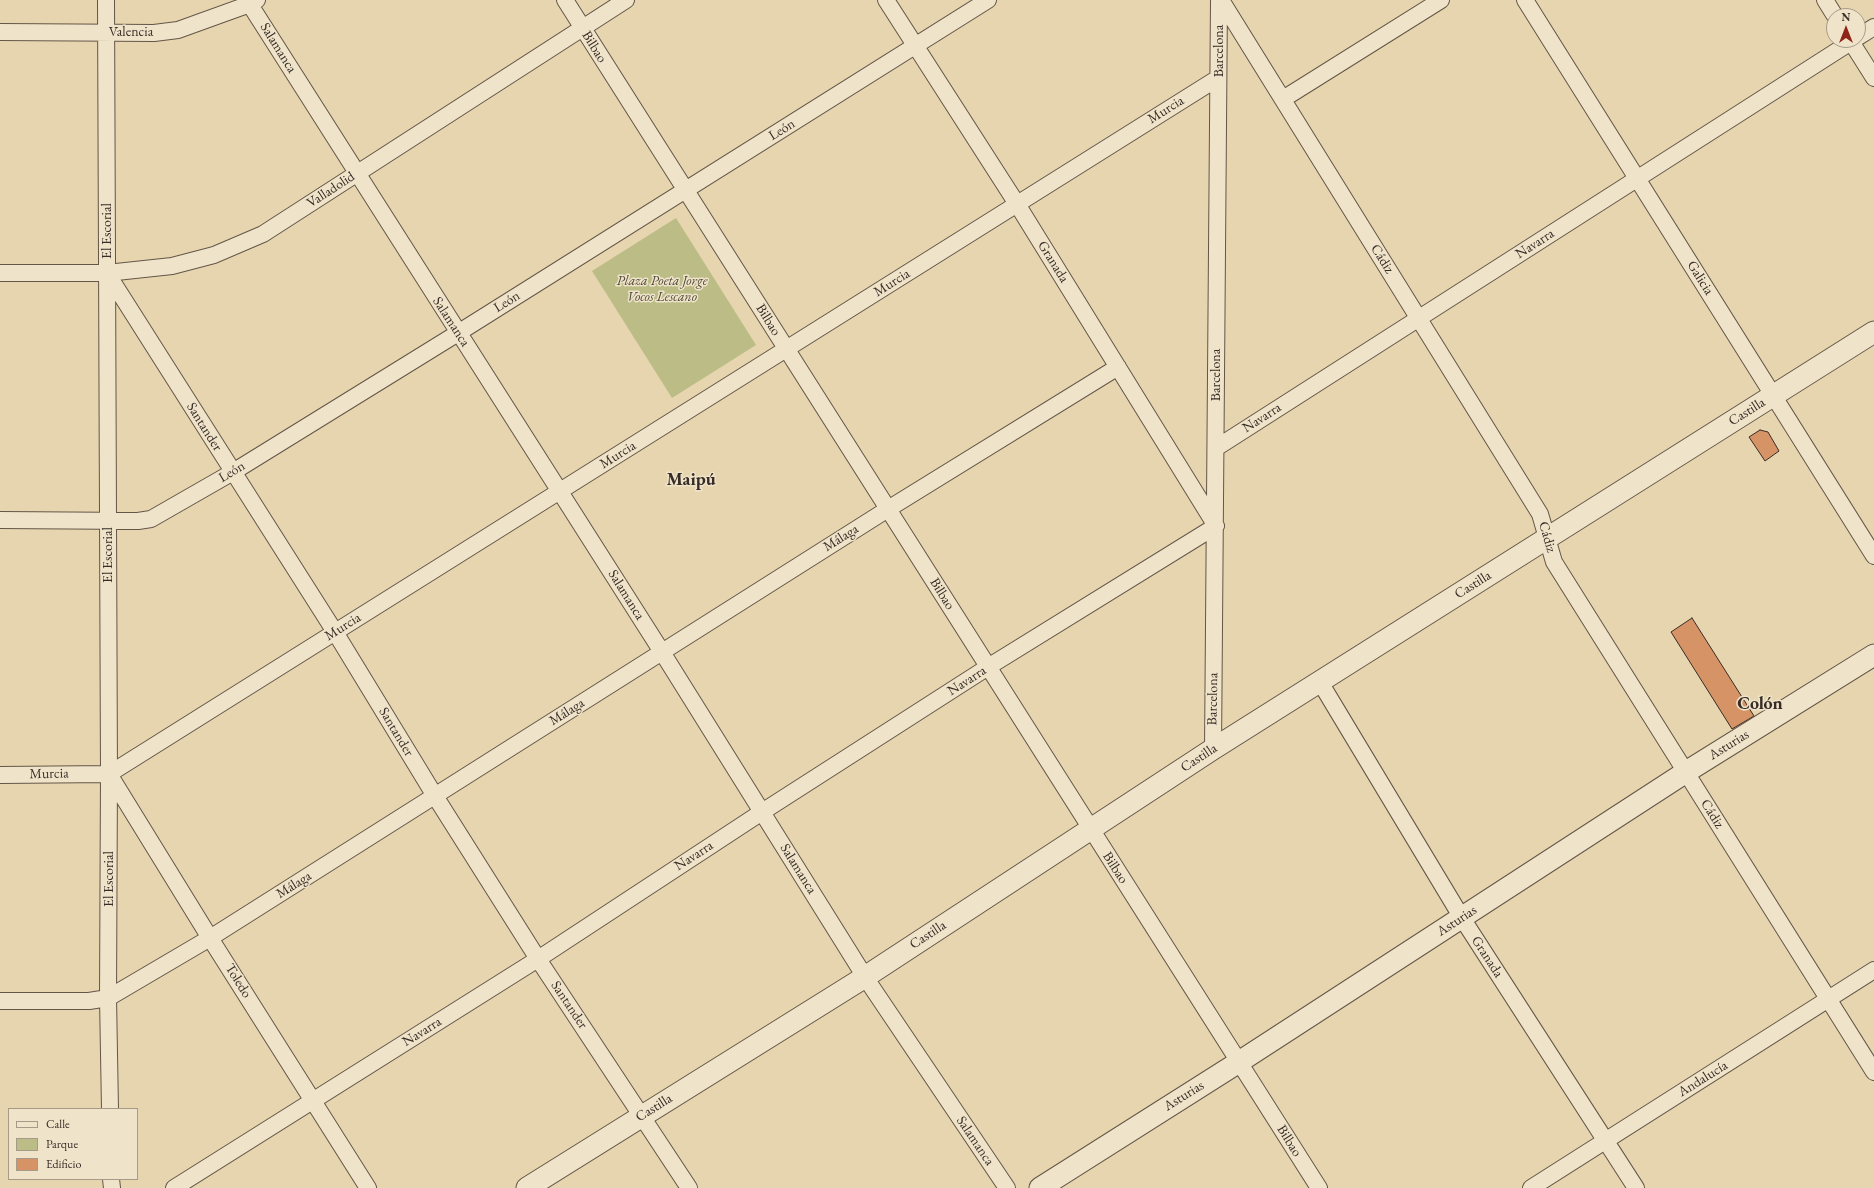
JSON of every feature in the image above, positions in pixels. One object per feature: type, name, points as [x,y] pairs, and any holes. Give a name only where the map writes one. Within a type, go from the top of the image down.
[{"type":"street","name":"El Escorial","points":[[106,0],[109,774],[108,998],[110,1108]]},
{"type":"street","name":"Bilbao","points":[[564,0],[1319,1188]]},
{"type":"street","name":"Valladolid","points":[[0,273],[107,273],[172,266],[214,256],[262,234],[626,0]]},
{"type":"street","name":"Granada","points":[[886,0],[1018,204],[1216,526]]},
{"type":"street","name":"León","points":[[0,520],[138,521],[151,519],[233,472],[458,333],[988,0]]},
{"type":"street","name":"Barcelona","points":[[1213,749],[1216,526],[1218,78],[1220,0]]},
{"type":"street","name":"Cádiz","points":[[1220,0],[1540,514],[1554,562],[1874,1072]]},
{"type":"street","points":[[1283,99],[1441,0]]},
{"type":"street","name":"Galicia","points":[[1525,0],[1874,556]]},
{"type":"street","name":"Valencia","points":[[0,32],[154,33],[178,30],[251,1]]},
{"type":"street","name":"Salamanca","points":[[251,1],[356,174],[560,491],[865,977],[1007,1188]]},
{"type":"street","name":"Navarra","points":[[1216,448],[1840,48]]},
{"type":"street","points":[[1857,48],[1874,78]]},
{"type":"street","name":"Murcia","points":[[0,775],[109,774],[1218,78]]},
{"type":"street","name":"Santander","points":[[107,273],[335,632],[435,796],[538,959],[643,1115],[689,1188]]},
{"type":"street","name":"Castilla","points":[[526,1188],[865,977],[1213,749],[1874,332]]},
{"type":"street","name":"Málaga","points":[[0,1001],[89,1001],[108,998],[210,938],[888,509],[1118,368]]},
{"type":"street","name":"Navarra","points":[[174,1188],[538,959],[762,812],[988,667],[1216,526]]},
{"type":"street","name":"Asturias","points":[[1040,1188],[1239,1062],[1686,772],[1874,655]]},
{"type":"street","name":"Granada","points":[[1320,682],[1462,918],[1636,1188]]},
{"type":"street","name":"Toledo","points":[[109,774],[210,938],[368,1188]]},
{"type":"street","name":"Andalucía","points":[[1532,1188],[1874,970]]},
{"type":"green space","name":"Plaza Poeta Jorge Vocos Lescano","points":[[676,218],[756,345],[672,398],[592,271]]},
{"type":"building","points":[[1760,430],[1768,432],[1779,451],[1765,461],[1749,437]]},
{"type":"building","points":[[1692,618],[1754,716],[1732,729],[1671,632]]},
{"type":"district","name":"Maipú","points":[[691,480]]},
{"type":"district","name":"Colón","points":[[1760,704]]}]
